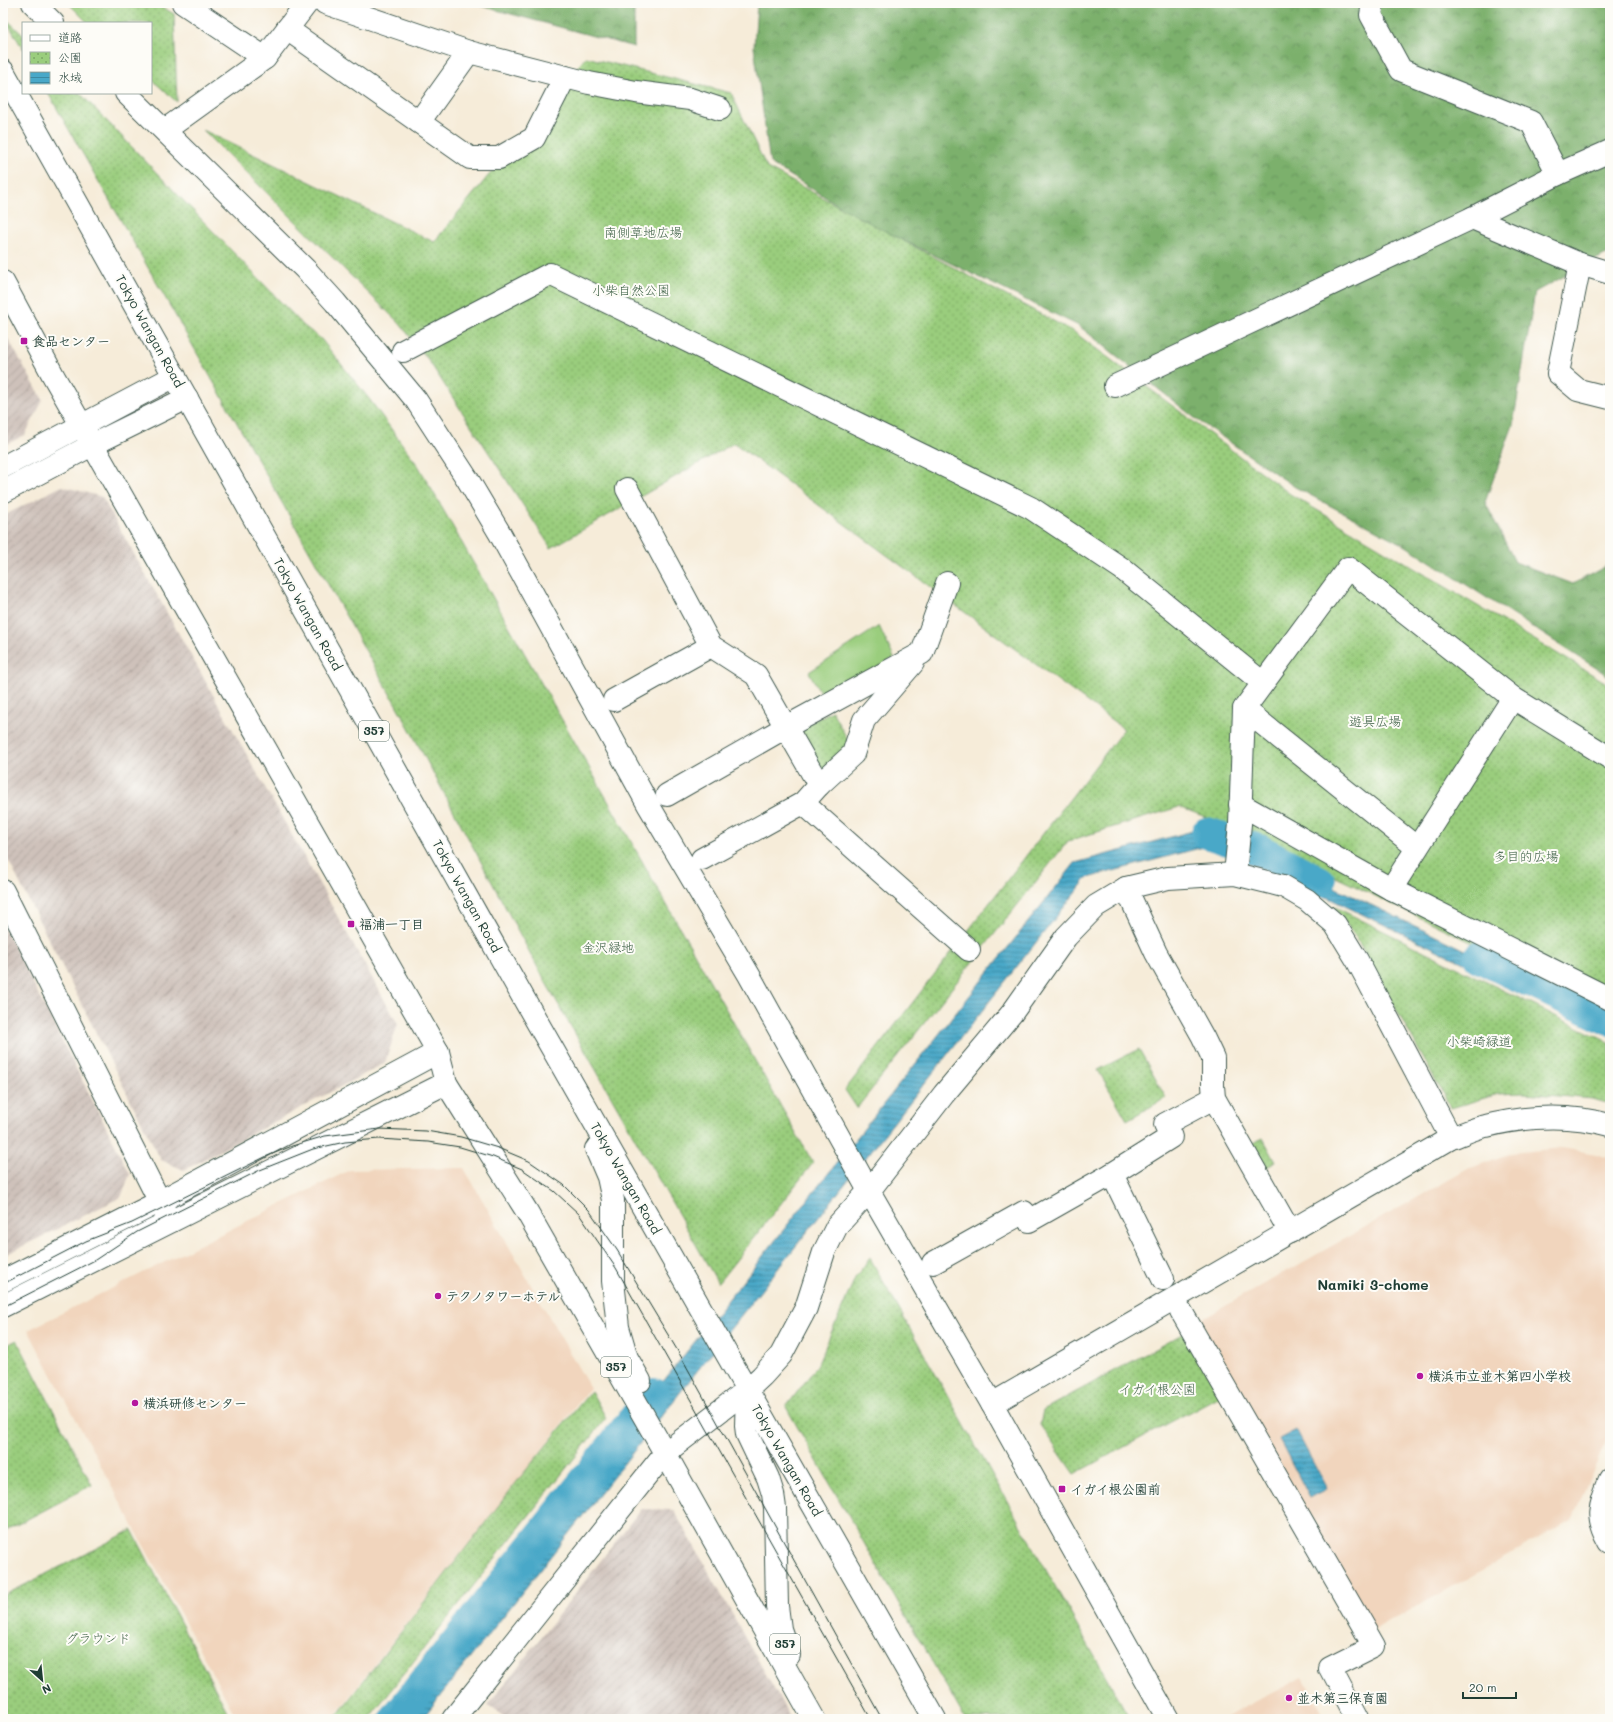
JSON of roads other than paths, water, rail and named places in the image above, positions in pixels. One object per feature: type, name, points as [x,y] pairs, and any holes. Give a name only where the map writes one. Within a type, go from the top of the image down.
[{"type":"main road","points":[[33,3],[53,22]]},
{"type":"main road","points":[[183,3],[265,58]]},
{"type":"main road","points":[[165,130],[265,58],[307,3]]},
{"type":"main road","points":[[325,3],[469,52],[636,92],[690,99],[720,109]]},
{"type":"main road","points":[[1373,3],[1370,16],[1401,70],[1531,122],[1558,174]]},
{"type":"main road","points":[[287,29],[470,158],[499,158],[534,138],[565,76]]},
{"type":"main road","points":[[419,122],[469,52]]},
{"type":"main road","name":"Tokyo Wangan Road","points":[[3,71],[528,1006],[935,1719]]},
{"type":"main road","points":[[127,94],[305,269],[335,302],[416,400],[499,532],[649,806],[749,975],[869,1191],[992,1404],[1168,1719]]},
{"type":"main road","points":[[1115,386],[1472,218],[1558,174],[1610,152]]},
{"type":"main road","points":[[1472,218],[1580,264],[1610,273]]},
{"type":"main road","points":[[1580,264],[1558,373],[1578,390],[1610,398]]},
{"type":"main road","points":[[403,351],[550,274],[1031,508],[1121,568],[1263,684]]},
{"type":"main road","name":"357","points":[[3,282],[88,435],[438,1052],[446,1083],[526,1210],[665,1453],[814,1719]]},
{"type":"main road","points":[[3,492],[175,376]]},
{"type":"main road","points":[[3,467],[187,398]]},
{"type":"main road","points":[[627,489],[711,646],[756,675],[819,785]]},
{"type":"main road","points":[[1236,868],[1240,814],[1244,709],[1348,568],[1513,698],[1610,758]]},
{"type":"main road","points":[[702,859],[802,803],[819,785],[853,754],[864,720],[922,653],[947,583]]},
{"type":"main road","points":[[614,700],[711,646]]},
{"type":"main road","points":[[667,795],[786,727],[922,653]]},
{"type":"main road","points":[[1391,889],[1513,698]]},
{"type":"main road","points":[[1244,709],[1416,848]]},
{"type":"main road","points":[[802,803],[969,950]]},
{"type":"main road","points":[[1240,814],[1610,999]]},
{"type":"main road","points":[[458,1717],[665,1453],[747,1390],[762,1376],[781,1354],[806,1308],[824,1252],[837,1226],[869,1191],[944,1094],[1012,1013],[1066,937],[1096,906],[1126,888],[1168,878],[1236,868],[1283,886],[1307,900],[1335,924],[1356,960],[1451,1138]]},
{"type":"main road","points":[[1126,888],[1156,953],[1203,1037],[1213,1058],[1214,1098],[1290,1232]]},
{"type":"main road","points":[[3,891],[170,1222]]},
{"type":"main road","name":"357","points":[[528,1006],[544,1050],[596,1150],[608,1177],[613,1200],[613,1280],[618,1327],[628,1358],[666,1429],[668,1435],[665,1453]]},
{"type":"main road","points":[[3,1281],[159,1202],[438,1052]]},
{"type":"main road","points":[[3,1306],[446,1083]]},
{"type":"main road","points":[[933,1263],[1024,1212],[1029,1221],[1112,1174],[1171,1137],[1165,1124],[1214,1098]]},
{"type":"main road","points":[[992,1404],[1451,1138],[1485,1126],[1520,1120],[1568,1117],[1596,1121],[1610,1125]]},
{"type":"main road","points":[[1112,1174],[1163,1279]]},
{"type":"main road","points":[[1181,1311],[1374,1646],[1330,1668],[1357,1719]]},
{"type":"main road","name":"357","points":[[747,1390],[747,1434],[768,1478],[776,1508],[776,1588],[780,1629],[814,1719]]},
{"type":"main road","points":[[1610,1479],[1600,1503],[1600,1517],[1610,1543]]},
{"type":"water","points":[[1200,829],[1253,848],[1610,1020],[1610,1033],[1249,860],[1211,845],[1087,878],[422,1719],[395,1719],[1075,863]]},
{"type":"water","points":[[1296,1430],[1327,1489],[1310,1498],[1279,1439]]},
{"type":"waterway","points":[[1207,833],[1259,850],[1320,882]]},
{"type":"waterway","points":[[1479,957],[1610,1020]]},
{"type":"waterway","points":[[395,1719],[654,1394]]},
{"type":"tram line","points":[[3,1284],[86,1241],[132,1223],[265,1157],[292,1146],[325,1136],[379,1129],[426,1131],[461,1137],[498,1148],[529,1161],[564,1185],[589,1210],[617,1250],[679,1353],[882,1719]]},
{"type":"tram line","points":[[3,1307],[95,1260],[137,1232],[260,1170],[313,1149],[345,1142],[379,1139],[428,1142],[460,1147],[493,1157],[522,1169],[554,1191],[579,1214],[616,1268],[871,1719]]},
{"type":"place","name":"食品センター","points":[[24,341]]},
{"type":"place","name":"福浦一丁目","points":[[351,924]]},
{"type":"place","name":"テクノタワーホテル","points":[[438,1296]]},
{"type":"place","name":"横浜市立並木第四小学校","points":[[1420,1376]]},
{"type":"place","name":"横浜研修センター","points":[[135,1403]]},
{"type":"place","name":"イガイ根公園前","points":[[1062,1489]]},
{"type":"place","name":"並木第三保育園","points":[[1289,1698]]},
{"type":"district","name":"Namiki 3-chome","points":[[1373,1285]]},
{"type":"park label","name":"南側草地広場","points":[[643,232]]},
{"type":"park label","name":"小柴自然公園","points":[[631,290]]},
{"type":"park label","name":"遊具広場","points":[[1375,721]]},
{"type":"park label","name":"多目的広場","points":[[1526,856]]},
{"type":"park label","name":"金沢緑地","points":[[608,947]]},
{"type":"park label","name":"小柴崎緑道","points":[[1479,1041]]},
{"type":"park label","name":"イガイ根公園","points":[[1157,1389]]},
{"type":"park label","name":"グラウンド","points":[[98,1638]]}]
